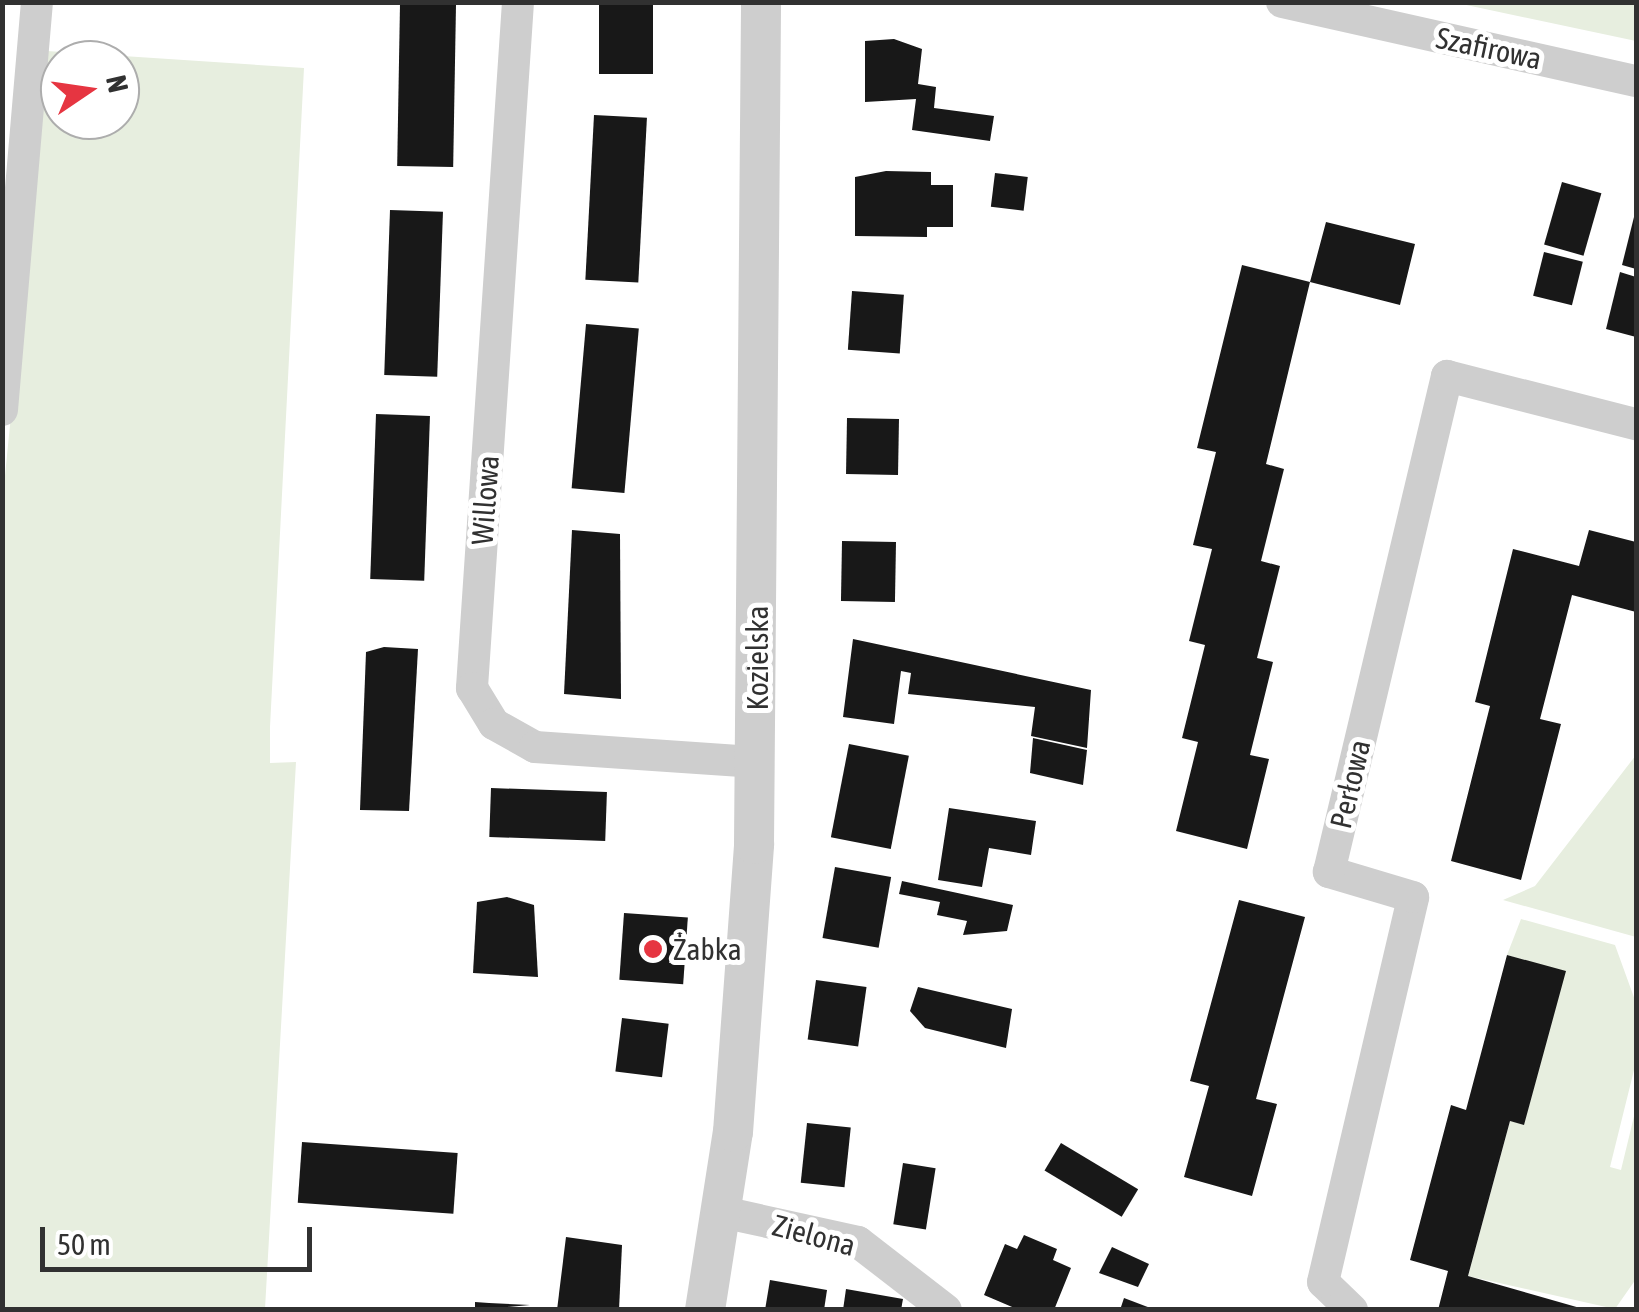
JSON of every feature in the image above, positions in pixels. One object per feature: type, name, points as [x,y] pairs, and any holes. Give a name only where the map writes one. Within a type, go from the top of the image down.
[{"type":"street","points":[[2,410],[38,2]]},
{"type":"street","name":"Willowa","points":[[518,2],[472,688],[494,724],[535,747],[756,762]]},
{"type":"street","name":"Kozielska","points":[[705,1310],[722,1212],[742,1035],[756,762],[761,2]]},
{"type":"street","name":"Szafirowa","points":[[1282,2],[1636,81]]},
{"type":"street","name":"Perłowa","points":[[1352,1310],[1322,1282],[1413,897],[1329,872],[1447,376],[1636,424]]},
{"type":"street","name":"Zielona","points":[[722,1212],[858,1242],[946,1310]]},
{"type":"green space","points":[[1457,3],[1636,3],[1636,41]]},
{"type":"green space","points":[[140,57],[304,68],[270,727],[270,763],[296,762],[265,1309],[3,1310],[2,506],[40,122],[40,140],[140,140]]},
{"type":"green space","points":[[1636,755],[1636,937],[1503,900],[1535,886]]},
{"type":"green space","points":[[1521,919],[1615,945],[1636,1003],[1636,1062],[1610,1167],[1621,1170],[1636,1108],[1636,1279],[1615,1309],[1468,1276],[1510,1121],[1524,1124],[1565,972],[1507,955]]},
{"type":"building","points":[[599,2],[653,2],[653,74],[599,74]]},
{"type":"building","points":[[400,4],[456,5],[453,167],[397,166]]},
{"type":"building","points":[[894,39],[922,49],[918,84],[936,87],[934,108],[994,116],[990,141],[912,130],[916,99],[865,102],[865,41]]},
{"type":"building","points":[[594,115],[647,118],[638,283],[585,280]]},
{"type":"building","points":[[886,171],[931,172],[931,185],[953,185],[953,227],[927,227],[927,237],[855,236],[855,177]]},
{"type":"building","points":[[995,173],[1028,177],[1024,211],[991,207]]},
{"type":"building","points":[[1562,182],[1601,193],[1583,256],[1544,244]]},
{"type":"building","points":[[390,210],[443,212],[437,377],[384,375]]},
{"type":"building","points":[[1636,214],[1636,269],[1622,265]]},
{"type":"building","points":[[1326,222],[1415,244],[1400,305],[1310,282]]},
{"type":"building","points":[[1544,252],[1583,262],[1572,305],[1533,296]]},
{"type":"building","points":[[1242,265],[1310,282],[1266,464],[1284,469],[1261,561],[1280,566],[1257,658],[1273,662],[1250,755],[1269,759],[1247,849],[1176,831],[1198,742],[1182,738],[1205,645],[1189,641],[1212,549],[1193,545],[1216,452],[1197,448]]},
{"type":"building","points":[[1620,272],[1636,277],[1636,337],[1606,329]]},
{"type":"building","points":[[852,291],[904,295],[900,353],[848,350]]},
{"type":"building","points":[[586,324],[639,329],[624,493],[572,488]]},
{"type":"building","points":[[376,414],[430,416],[424,581],[370,579]]},
{"type":"building","points":[[847,418],[899,419],[898,475],[846,474]]},
{"type":"building","points":[[572,530],[620,534],[621,699],[564,694]]},
{"type":"building","points":[[1589,530],[1636,542],[1636,612],[1572,595],[1540,719],[1561,724],[1521,880],[1451,861],[1490,706],[1475,702],[1513,549],[1579,566]]},
{"type":"building","points":[[842,541],[896,542],[895,602],[841,601]]},
{"type":"building","points":[[853,639],[1091,690],[1087,748],[1031,736],[1035,707],[908,694],[911,673],[901,671],[894,724],[843,717]]},
{"type":"building","points":[[384,647],[418,649],[409,811],[360,810],[366,652]]},
{"type":"building","points":[[1033,738],[1087,750],[1083,785],[1030,773]]},
{"type":"building","points":[[849,744],[909,756],[891,849],[831,837]]},
{"type":"building","points":[[491,788],[607,792],[605,841],[489,837]]},
{"type":"building","points":[[949,808],[1036,821],[1031,855],[989,848],[982,887],[938,880]]},
{"type":"building","points":[[835,867],[891,877],[879,948],[822,938]]},
{"type":"building","points":[[902,881],[1013,905],[1007,931],[963,935],[967,921],[937,915],[940,902],[899,894]]},
{"type":"building","points":[[507,897],[534,905],[538,977],[473,973],[477,902]]},
{"type":"building","points":[[1239,900],[1305,917],[1256,1099],[1277,1104],[1252,1196],[1184,1177],[1209,1086],[1190,1081]]},
{"type":"building","name":"Żabka","points":[[624,913],[688,917],[683,984],[619,980]]},
{"type":"building","points":[[1507,955],[1566,971],[1524,1125],[1510,1121],[1468,1276],[1587,1310],[1438,1310],[1448,1271],[1410,1260],[1451,1105],[1466,1110]]},
{"type":"building","points":[[816,980],[867,987],[858,1047],[808,1039]]},
{"type":"building","points":[[918,987],[1012,1009],[1006,1048],[925,1028],[910,1011]]},
{"type":"building","points":[[622,1018],[669,1024],[662,1077],[615,1072]]},
{"type":"building","points":[[807,1123],[851,1128],[844,1187],[801,1183]]},
{"type":"building","points":[[302,1142],[458,1153],[453,1214],[298,1203]]},
{"type":"building","points":[[1061,1143],[1138,1189],[1122,1217],[1045,1170]]},
{"type":"building","points":[[903,1163],[936,1168],[926,1229],[893,1224]]},
{"type":"building","points":[[1024,1235],[1057,1249],[1053,1260],[1071,1268],[1054,1310],[1019,1310],[984,1295],[1005,1244],[1017,1249]]},
{"type":"building","points":[[566,1237],[622,1245],[619,1310],[557,1310]]},
{"type":"building","points":[[1112,1247],[1149,1264],[1138,1287],[1099,1273]]},
{"type":"building","points":[[770,1280],[827,1290],[824,1310],[765,1310]]},
{"type":"building","points":[[846,1289],[903,1299],[901,1310],[843,1310]]},
{"type":"building","points":[[1124,1298],[1153,1309],[1153,1310],[1120,1310]]},
{"type":"building","points":[[475,1302],[489,1303],[530,1305],[475,1310]]},
{"type":"place","name":"Żabka","points":[[653,949]]}]
